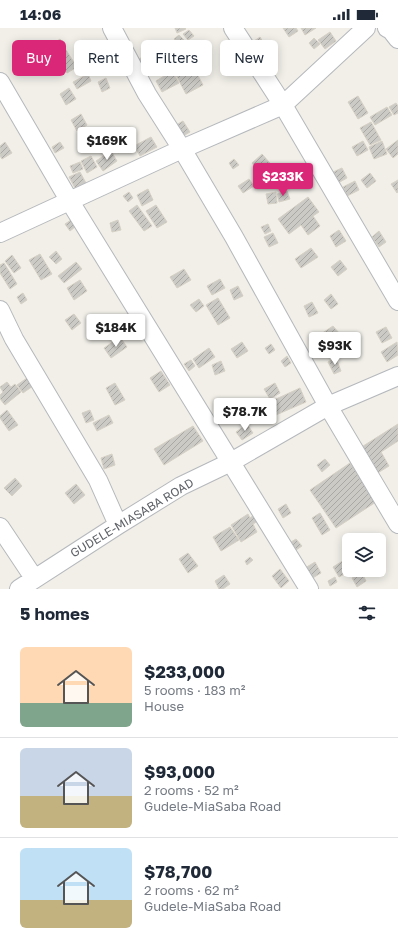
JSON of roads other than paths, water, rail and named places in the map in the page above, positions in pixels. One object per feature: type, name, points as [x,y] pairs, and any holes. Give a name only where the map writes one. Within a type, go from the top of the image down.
[{"type":"street","points":[[112,28],[126,57],[147,94],[182,149],[234,237],[328,406],[398,524]]},
{"type":"street","points":[[234,28],[283,105],[398,301]]},
{"type":"street","points":[[0,233],[69,200],[283,105],[366,28]]},
{"type":"street","points":[[387,28],[391,30],[398,39]]},
{"type":"street","points":[[0,82],[69,200],[308,589]]},
{"type":"street","points":[[0,310],[14,339],[98,480],[118,525]]},
{"type":"street","name":"GUDELE-MIASABA ROAD","points":[[19,589],[34,578],[181,486],[231,462],[328,406],[398,376]]},
{"type":"street","points":[[0,526],[34,578]]}]
